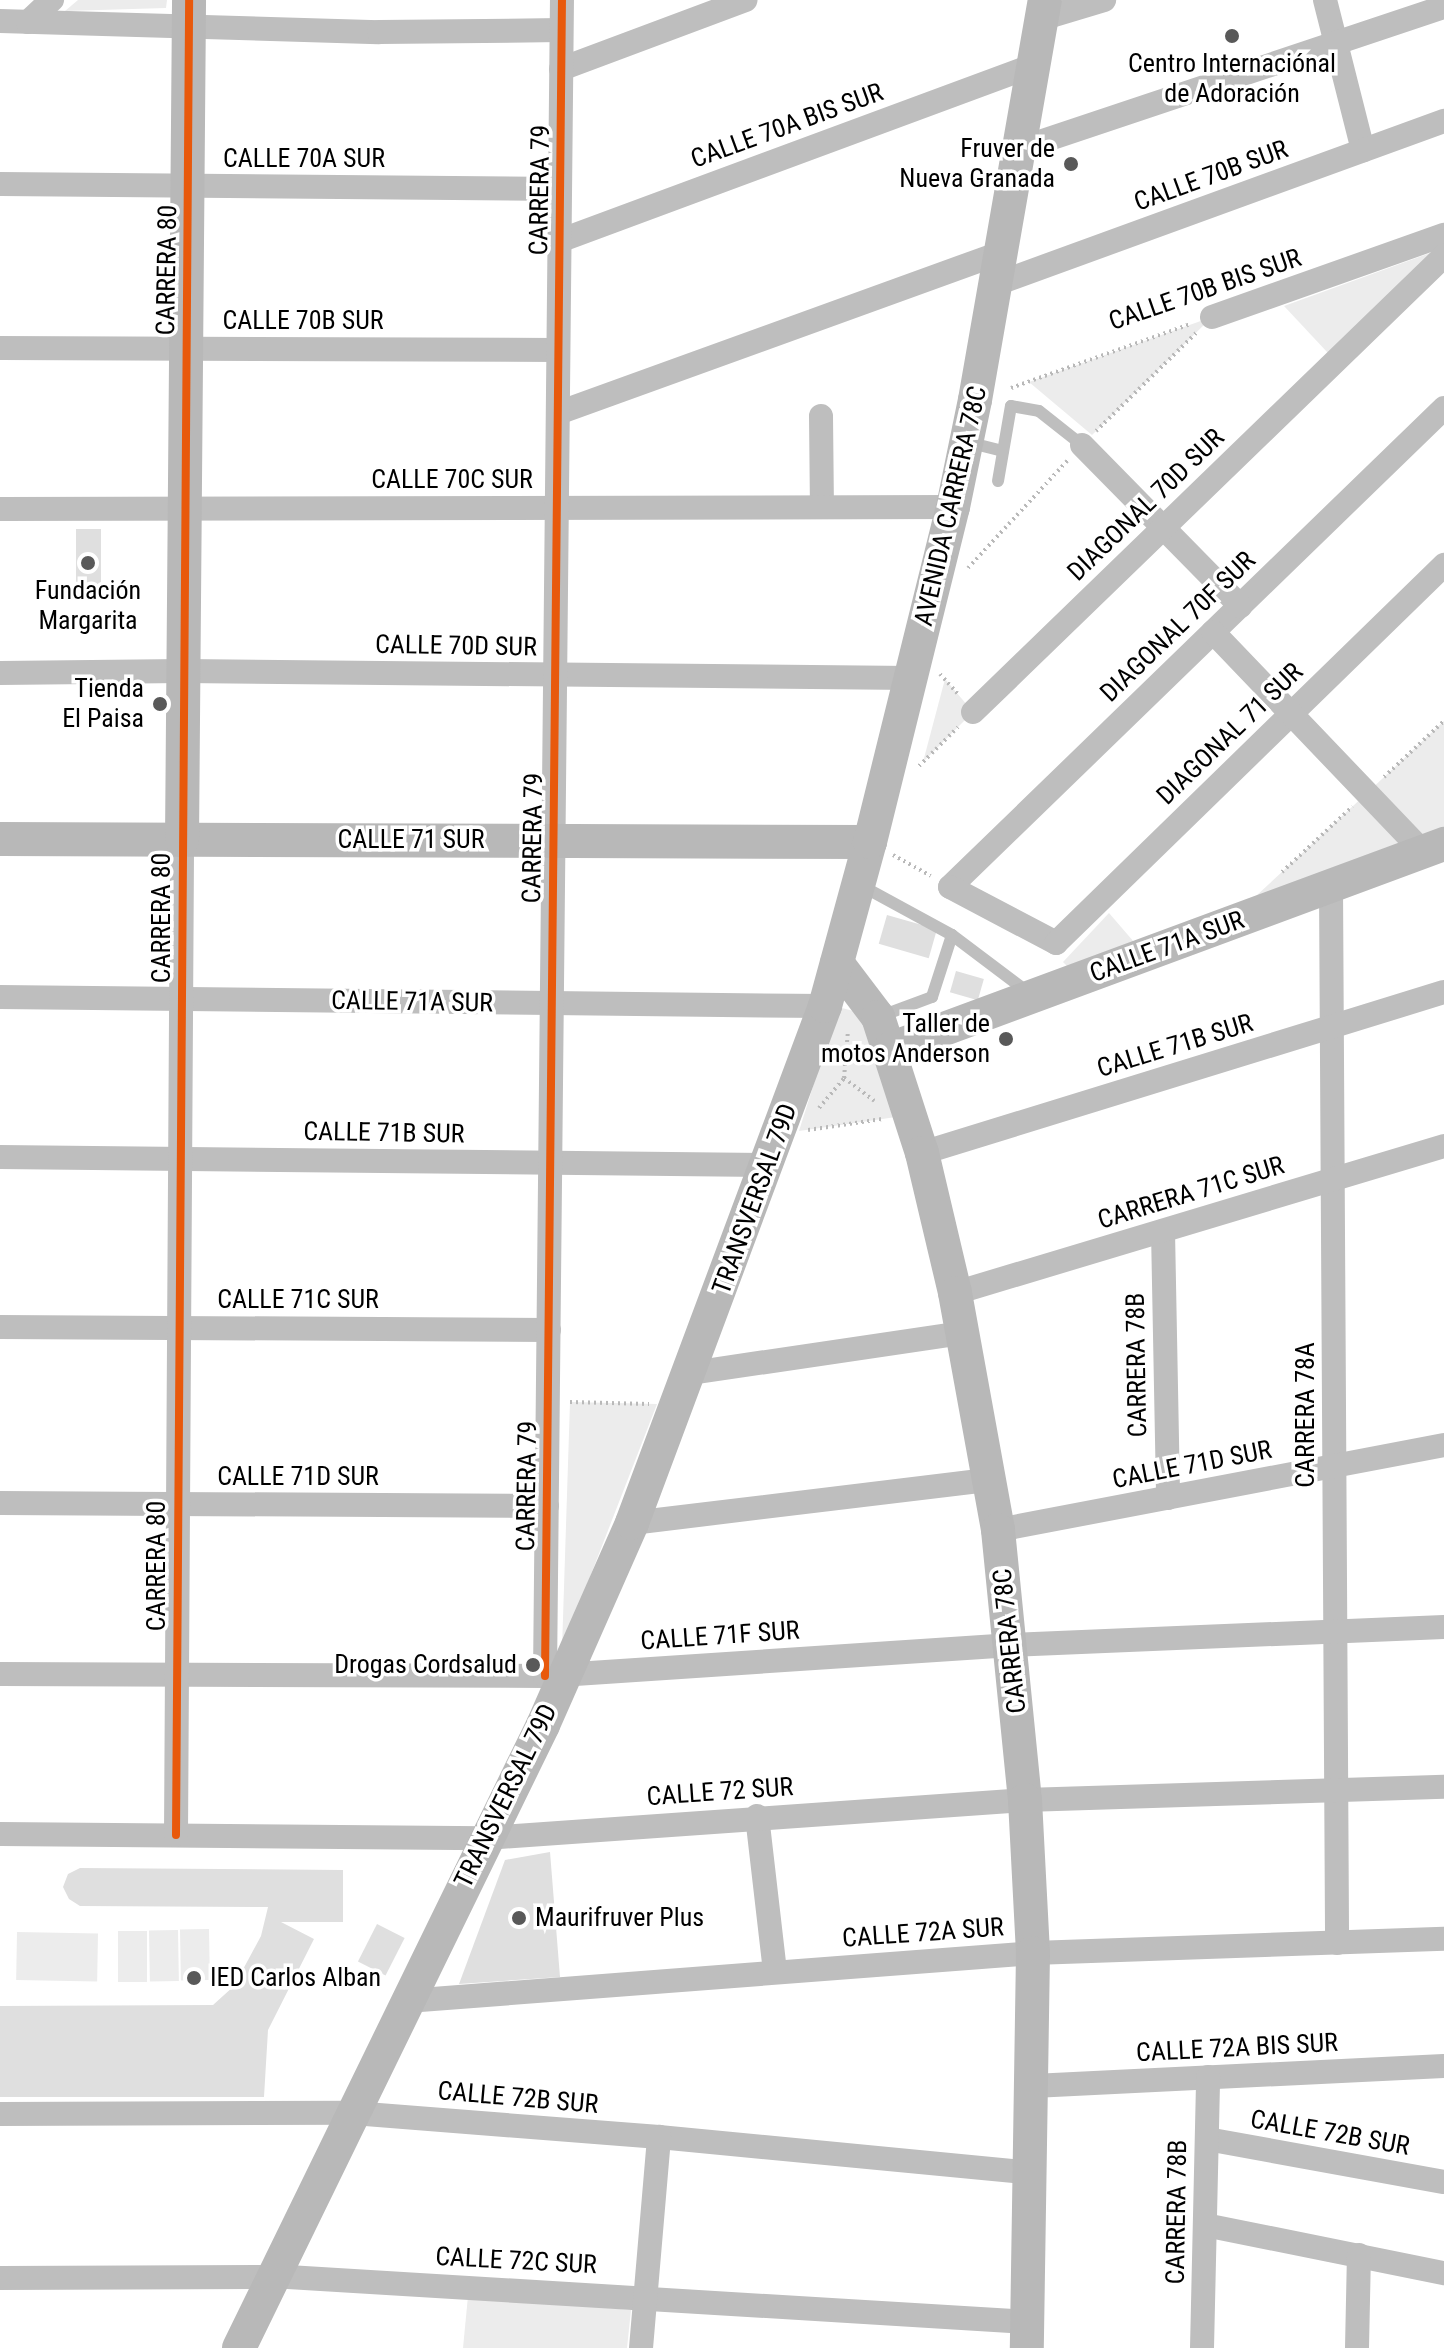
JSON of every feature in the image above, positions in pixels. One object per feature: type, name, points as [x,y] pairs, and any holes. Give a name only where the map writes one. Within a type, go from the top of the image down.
[{"type":"street","points":[[28,22],[52,0]]},
{"type":"street","name":"CARRERA 79","points":[[554,1676],[547,1506],[562,0]]},
{"type":"street","points":[[561,69],[746,0]]},
{"type":"street","points":[[1043,10],[1104,0]]},
{"type":"street","points":[[1325,0],[1363,150]]},
{"type":"street","points":[[1019,149],[1444,7]]},
{"type":"street","name":"AVENIDA CARRERA 78C","points":[[825,1006],[870,842],[923,673],[999,268],[1043,10]]},
{"type":"street","points":[[0,21],[189,12],[379,32],[561,30]]},
{"type":"street","name":"CARRERA 80","points":[[176,1835],[189,12]]},
{"type":"street","name":"CALLE 70A BIS SUR","points":[[559,241],[1034,65]]},
{"type":"street","name":"CALLE 70B SUR","points":[[558,413],[1444,121]]},
{"type":"street","name":"CALLE 70A SUR","points":[[0,184],[560,189]]},
{"type":"street","name":"CALLE 70B BIS SUR","points":[[1212,317],[1444,235]]},
{"type":"street","name":"DIAGONAL 70D SUR","points":[[973,712],[1444,256]]},
{"type":"street","name":"CALLE 70B SUR","points":[[0,348],[558,350]]},
{"type":"street","name":"DIAGONAL 70F SUR","points":[[950,887],[1444,408]]},
{"type":"street","points":[[821,416],[822,507]]},
{"type":"street","points":[[1082,445],[1240,606]]},
{"type":"street","name":"CALLE 70C SUR","points":[[0,509],[953,507]]},
{"type":"street","name":"DIAGONAL 71 SUR","points":[[950,887],[1056,943],[1444,565]]},
{"type":"street","points":[[1213,632],[1367,793],[1434,848]]},
{"type":"street","name":"CALLE 70D SUR","points":[[0,673],[923,673]]},
{"type":"street","name":"CALLE 71 SUR","points":[[0,839],[870,842]]},
{"type":"street","name":"CALLE 71A SUR","points":[[890,1049],[1434,848]]},
{"type":"street","name":"CARRERA 78A","points":[[1331,886],[1337,1943]]},
{"type":"street","name":"CARRERA 78C","points":[[837,963],[878,1017],[890,1049],[904,1116],[922,1153],[955,1293],[998,1530],[1012,1645],[1025,1800],[1033,1953],[1027,2335]]},
{"type":"street","name":"CALLE 71B SUR","points":[[922,1153],[1444,992]]},
{"type":"street","name":"CALLE 71A SUR","points":[[0,997],[825,1006]]},
{"type":"street","name":"TRANSVERSAL 79D","points":[[239,2348],[486,1838],[554,1676],[632,1523],[691,1373],[825,1006]]},
{"type":"street","name":"CARRERA 71C SUR","points":[[955,1293],[1444,1146]]},
{"type":"street","name":"CALLE 71B SUR","points":[[0,1157],[768,1165]]},
{"type":"street","name":"CARRERA 78B","points":[[1163,1231],[1168,1498]]},
{"type":"street","name":"CALLE 71C SUR","points":[[0,1327],[549,1330]]},
{"type":"street","points":[[691,1373],[963,1333]]},
{"type":"street","name":"CALLE 71D SUR","points":[[998,1530],[1444,1445]]},
{"type":"street","points":[[632,1523],[989,1480]]},
{"type":"street","name":"CALLE 71D SUR","points":[[0,1503],[547,1506]]},
{"type":"street","name":"CALLE 71F SUR","points":[[0,1674],[554,1676],[1012,1645],[1444,1627]]},
{"type":"street","name":"CALLE 72 SUR","points":[[0,1834],[486,1838],[757,1816],[1025,1800],[1444,1787]]},
{"type":"street","points":[[757,1816],[775,1972]]},
{"type":"street","name":"CALLE 72A SUR","points":[[407,2001],[1033,1953],[1444,1939]]},
{"type":"street","name":"CALLE 72A BIS SUR","points":[[1033,2086],[1444,2066]]},
{"type":"street","name":"CARRERA 78B","points":[[1202,2348],[1208,2077]]},
{"type":"street","name":"CALLE 72B SUR","points":[[0,2114],[353,2113],[659,2137],[1031,2173]]},
{"type":"street","points":[[641,2348],[659,2137]]},
{"type":"street","name":"CALLE 72B SUR","points":[[1207,2139],[1444,2182]]},
{"type":"street","points":[[1205,2225],[1444,2273]]},
{"type":"street","points":[[1357,2348],[1359,2255]]},
{"type":"street","name":"CALLE 72C SUR","points":[[0,2278],[274,2276],[645,2296],[1027,2335]]},
{"type":"lane","points":[[998,481],[1011,406],[1039,411],[1082,445]]},
{"type":"lane","points":[[967,442],[1003,451]]},
{"type":"lane","points":[[858,884],[952,935],[1034,996]]},
{"type":"lane","points":[[878,1017],[932,997],[952,935]]},
{"type":"path","points":[[914,770],[973,712],[923,673]]},
{"type":"path","points":[[1278,875],[1444,721]]},
{"type":"path","points":[[870,842],[950,887]]},
{"type":"path","points":[[844,1078],[904,1116]]},
{"type":"path","points":[[799,1131],[904,1116]]},
{"type":"path","points":[[548,1401],[657,1404]]},
{"type":"shaded area","points":[[78,0],[167,0],[166,8],[65,11]]},
{"type":"shaded area","points":[[1441,249],[1328,353],[1284,306]]},
{"type":"shaded area","points":[[1212,317],[1092,435],[1029,382]]},
{"type":"shaded area","points":[[945,679],[973,712],[923,762]]},
{"type":"shaded area","points":[[1444,721],[1444,831],[1256,896],[1367,793]]},
{"type":"shaded area","points":[[1109,913],[1134,942],[1069,968],[1063,962]]},
{"type":"shaded area","points":[[838,1007],[861,1013],[896,1117],[799,1131]]},
{"type":"shaded area","points":[[570,1402],[657,1404],[562,1649]]},
{"type":"shaded area","points":[[209,1929],[210,1980],[181,1980],[180,1930]]},
{"type":"shaded area","points":[[178,1930],[179,1981],[150,1981],[149,1931]]},
{"type":"shaded area","points":[[118,1931],[147,1931],[147,1982],[118,1982]]},
{"type":"shaded area","points":[[17,1932],[98,1933],[97,1981],[16,1980]]},
{"type":"shaded area","points":[[468,2296],[631,2310],[627,2348],[463,2348]]},
{"type":"building","name":"Fundación Margarita","points":[[76,529],[101,529],[101,596],[76,596]]},
{"type":"building","points":[[887,915],[937,929],[929,958],[879,944]]},
{"type":"building","points":[[956,971],[984,979],[978,1000],[950,992]]},
{"type":"building","name":"Maurifruver Plus","points":[[550,1852],[560,1977],[459,1984],[505,1860]]},
{"type":"building","points":[[80,1868],[343,1870],[343,1922],[281,1922],[314,1939],[268,2030],[264,2097],[0,2097],[0,2006],[213,2005],[234,1986],[261,1936],[268,1907],[80,1906],[69,1899],[63,1887],[68,1874]]},
{"type":"building","points":[[377,1924],[405,1938],[386,1975],[358,1961]]},
{"type":"cycle path","points":[[176,1835],[189,0]]},
{"type":"cycle path","points":[[545,1676],[562,0]]},
{"type":"place","name":"Centro Internaciónal de Adoración","points":[[1232,36]]},
{"type":"place","name":"Fruver de Nueva Granada","points":[[1071,164]]},
{"type":"place","name":"Fundación Margarita","points":[[88,563]]},
{"type":"place","name":"Tienda El Paisa","points":[[160,704]]},
{"type":"place","name":"Taller de motos Anderson","points":[[1006,1039]]},
{"type":"place","name":"Drogas Cordsalud","points":[[533,1665]]},
{"type":"place","name":"Maurifruver Plus","points":[[519,1918]]},
{"type":"place","name":"IED Carlos Alban","points":[[194,1978]]}]
